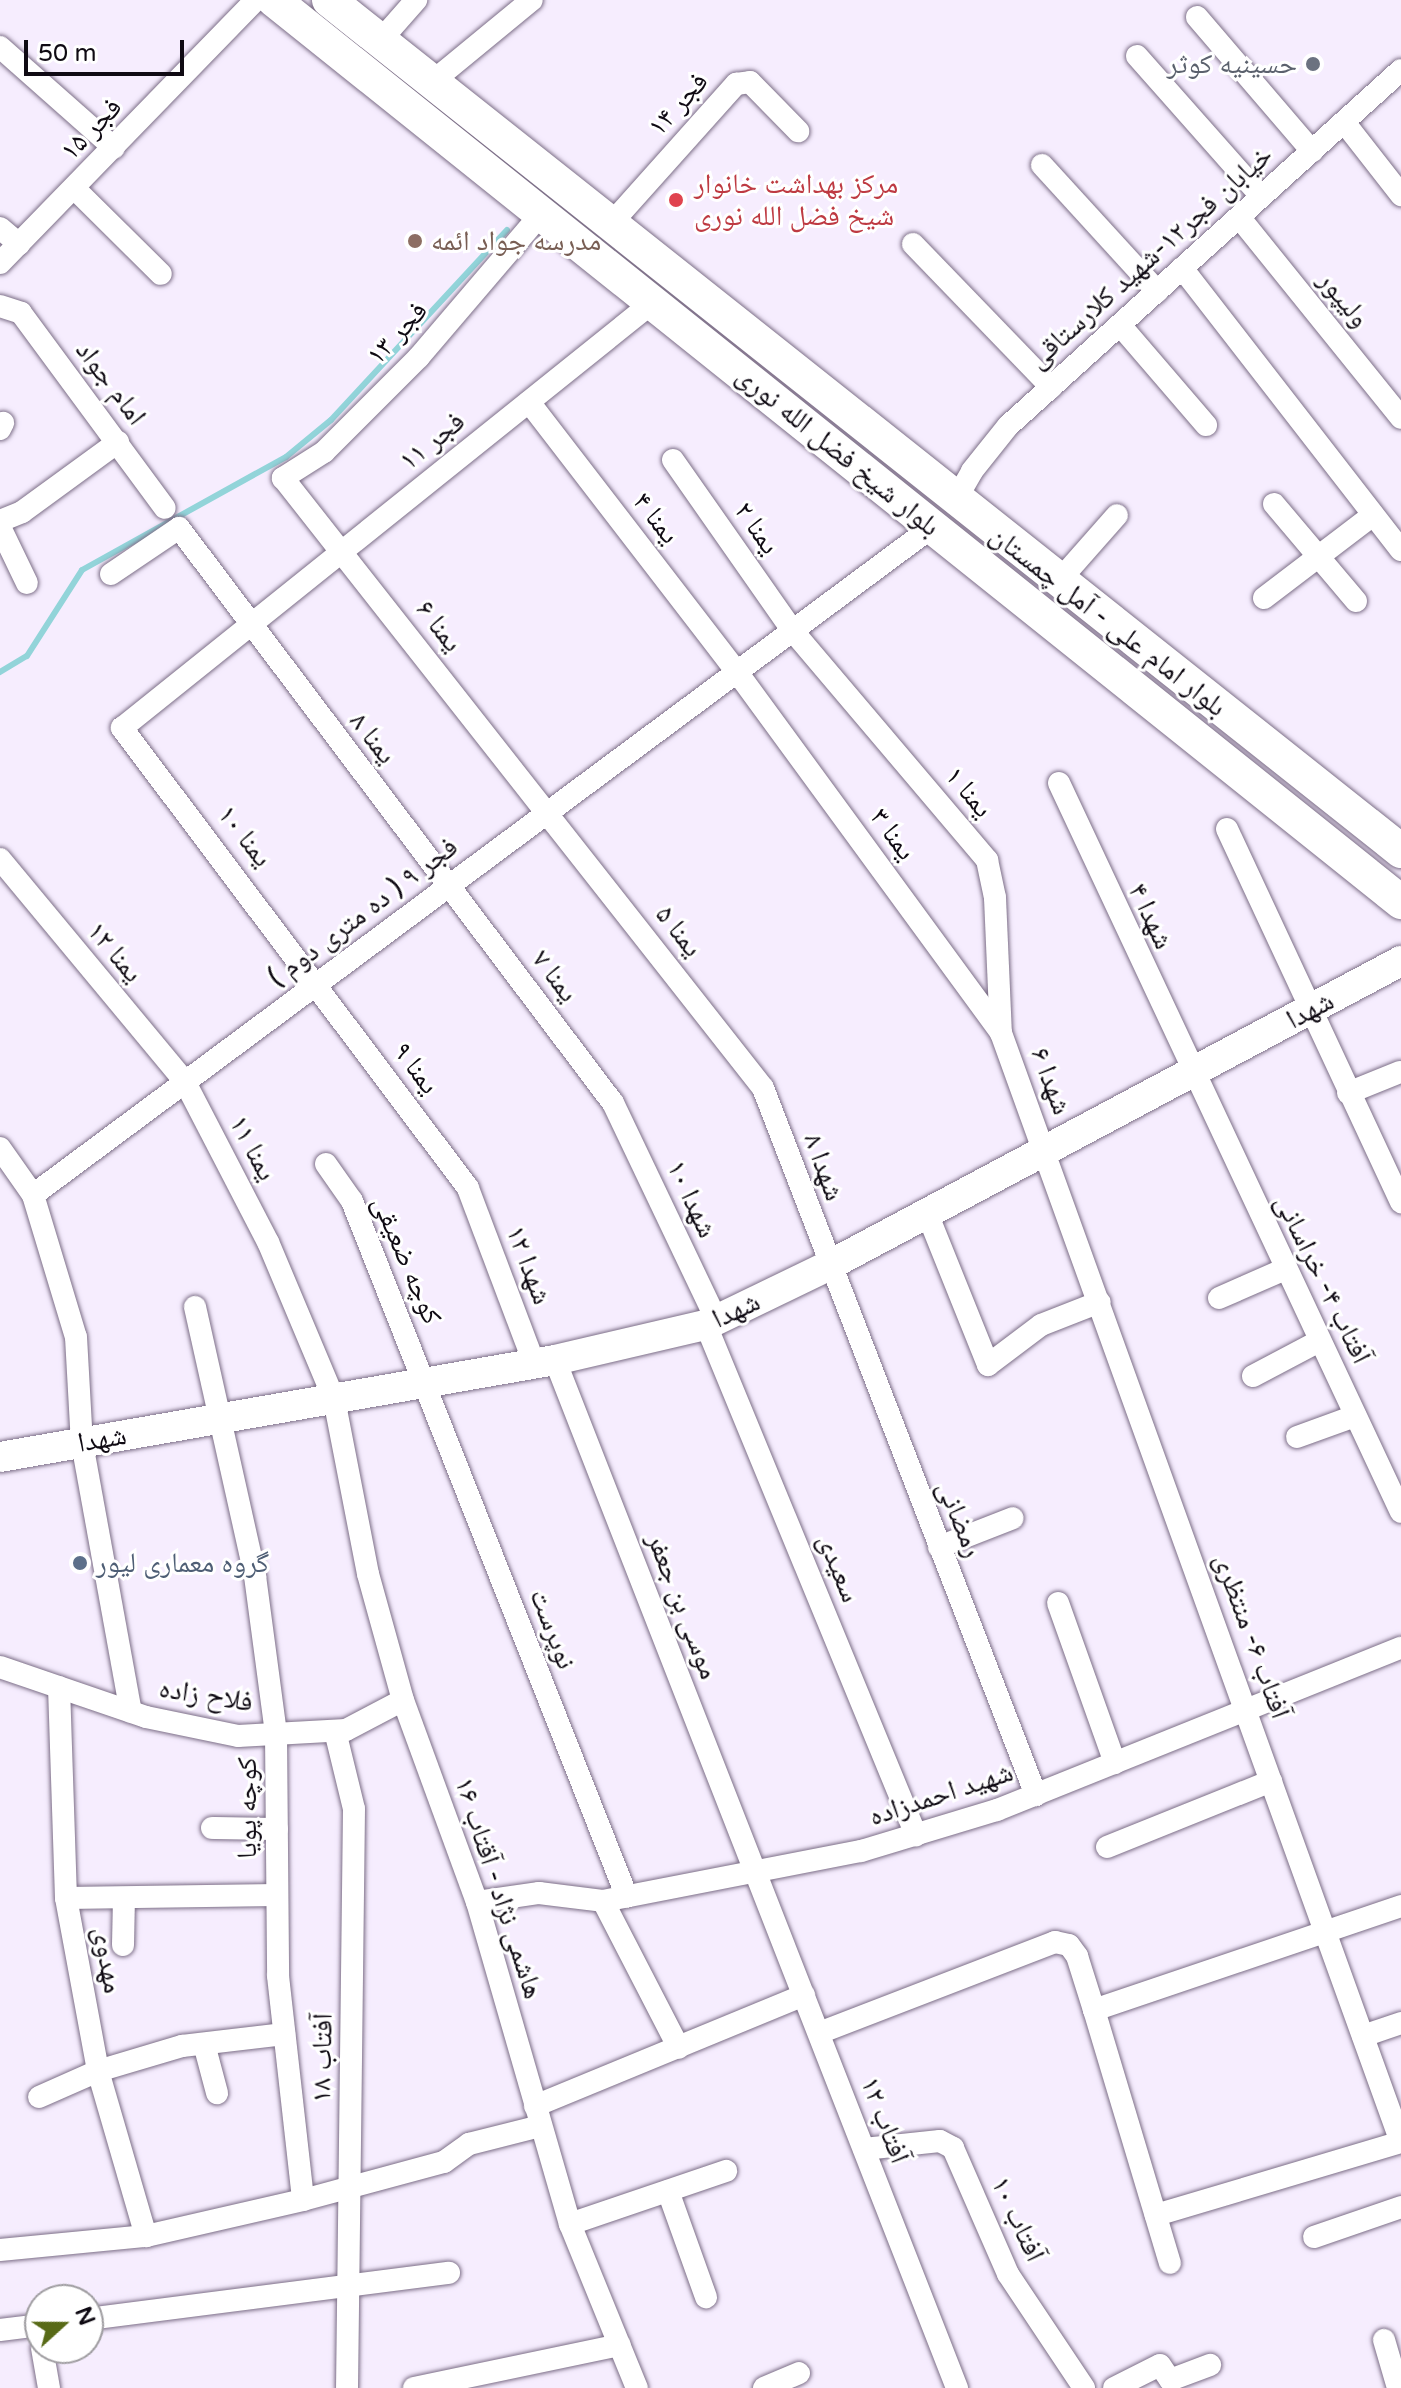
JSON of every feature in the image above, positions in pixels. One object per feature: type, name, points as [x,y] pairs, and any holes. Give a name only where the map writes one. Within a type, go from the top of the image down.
[{"type":"main road","name":"بلوار شیخ فضل الله نوری","points":[[274,0],[652,303],[756,362],[932,527],[1401,902]]},
{"type":"main road","name":"بلوار امام علی - آمل چمستان","points":[[329,0],[609,226],[756,362],[955,501],[1401,851]]},
{"type":"main road","points":[[995,577],[1027,581],[1086,627],[1095,619],[1091,608]]},
{"type":"main road","points":[[1112,671],[1106,650],[1112,642],[1123,644],[1164,680],[1190,686]]},
{"type":"main road","name":"شهدا","points":[[0,1457],[544,1362],[711,1322],[828,1266],[1401,961]]},
{"type":"street","name":"فجر ۱۵","points":[[0,263],[256,0]]},
{"type":"street","points":[[380,41],[416,0]]},
{"type":"street","points":[[432,82],[532,0]]},
{"type":"street","points":[[1197,17],[1312,151]]},
{"type":"street","points":[[0,47],[114,148]]},
{"type":"street","points":[[1137,56],[1261,196]]},
{"type":"street","name":"خيابان فجر۱۲-شهيد كلارستاقی","points":[[955,501],[988,449],[1051,387],[1401,70]]},
{"type":"street","name":"فجر ۱۴","points":[[609,226],[736,84],[750,82],[798,131]]},
{"type":"street","points":[[1344,122],[1401,195]]},
{"type":"street","points":[[1042,165],[1157,291]]},
{"type":"street","points":[[74,188],[161,274]]},
{"type":"street","name":"فجر ۱۳","points":[[283,478],[324,452],[419,357],[541,214]]},
{"type":"street","name":"ولیپور","points":[[1239,217],[1401,418]]},
{"type":"street","points":[[0,228],[19,244]]},
{"type":"street","points":[[913,244],[1051,387]]},
{"type":"street","points":[[1182,268],[1401,550]]},
{"type":"street","name":"فجر ۱۱","points":[[122,728],[652,303]]},
{"type":"street","name":"امام جواد","points":[[0,306],[21,313],[165,508]]},
{"type":"street","points":[[1120,325],[1206,425]]},
{"type":"street","name":"یمنا ۴","points":[[529,402],[737,672]]},
{"type":"street","points":[[27,583],[0,524],[22,512],[118,442]]},
{"type":"street","name":"یمنا ۲","points":[[673,460],[792,630]]},
{"type":"street","name":"یمنا ۶","points":[[283,478],[548,812]]},
{"type":"street","points":[[1274,504],[1356,601]]},
{"type":"street","points":[[1058,582],[1117,515]]},
{"type":"street","points":[[1264,598],[1373,515]]},
{"type":"street","name":"فجر ۹ ( ده متری دوم )","points":[[33,1195],[932,527]]},
{"type":"street","points":[[111,574],[179,528],[249,626]]},
{"type":"street","name":"یمنا ۸","points":[[249,626],[449,886]]},
{"type":"street","name":"یمنا ۱","points":[[792,630],[987,860],[995,898],[1001,1033]]},
{"type":"street","name":"یمنا ۳","points":[[737,672],[1001,1033]]},
{"type":"street","name":"یمنا ۱۰","points":[[122,728],[316,984]]},
{"type":"street","name":"شهدا ۴","points":[[1059,783],[1191,1073]]},
{"type":"street","name":"یمنا ۵","points":[[548,812],[763,1088]]},
{"type":"street","points":[[1227,829],[1308,1010],[1400,1196]]},
{"type":"street","name":"یمنا ۱۲","points":[[0,859],[185,1082]]},
{"type":"street","name":"یمنا ۷","points":[[449,886],[613,1103]]},
{"type":"street","name":"یمنا ۹","points":[[316,984],[468,1188]]},
{"type":"street","name":"شهدا ۶","points":[[1001,1033],[1045,1150]]},
{"type":"street","points":[[1348,1093],[1400,1072]]},
{"type":"street","name":"آفتاب ۴- خراسانی","points":[[1191,1073],[1401,1512]]},
{"type":"street","name":"یمنا ۱۱","points":[[185,1082],[268,1242],[334,1399]]},
{"type":"street","name":"شهدا ۸","points":[[763,1088],[828,1266]]},
{"type":"street","name":"شهدا ۱۰","points":[[613,1103],[711,1322]]},
{"type":"street","points":[[0,1148],[33,1195],[76,1337],[82,1443],[131,1712]]},
{"type":"street","name":"آفتاب ۶- منتظری","points":[[1045,1150],[1399,2130]]},
{"type":"street","name":"کوچه ضعیقی","points":[[326,1164],[352,1201],[426,1382]]},
{"type":"street","name":"شهدا ۱۲","points":[[468,1188],[544,1362]]},
{"type":"street","points":[[927,1213],[988,1365],[1041,1325],[1100,1302]]},
{"type":"street","name":"رمضانی","points":[[828,1266],[1036,1795]]},
{"type":"street","points":[[1219,1298],[1285,1269]]},
{"type":"street","name":"کوچه پویا","points":[[195,1307],[255,1576],[276,1734],[277,1895],[284,2034],[303,2200]]},
{"type":"street","name":"سعیدی","points":[[711,1322],[916,1835]]},
{"type":"street","points":[[1253,1376],[1319,1341]]},
{"type":"street","name":"موسی بن جعفر","points":[[544,1362],[757,1873]]},
{"type":"street","name":"نوپرست","points":[[426,1382],[627,1897]]},
{"type":"street","name":"هاشمی نژاد - آقتاب ۱۶","points":[[334,1399],[368,1574],[403,1700],[477,1902],[570,2224],[637,2388]]},
{"type":"street","points":[[1297,1437],[1355,1416]]},
{"type":"street","points":[[939,1547],[1013,1518]]},
{"type":"street","points":[[1058,1603],[1115,1763]]},
{"type":"street","name":"شهید احمدزاده","points":[[477,1902],[539,1893],[603,1901],[757,1873],[916,1835],[1036,1795],[1247,1713],[1401,1648]]},
{"type":"street","name":"فلاح زاده","points":[[0,1667],[131,1712],[238,1736],[346,1730],[403,1700]]},
{"type":"street","name":"مهدوی","points":[[59,1687],[66,1898],[98,2071],[146,2236]]},
{"type":"street","name":"آفتاب ۱۸","points":[[335,1731],[354,1809],[347,2388]]},
{"type":"street","points":[[1107,1847],[1271,1781]]},
{"type":"street","points":[[212,1828],[277,1829]]},
{"type":"street","name":"آفتاب ۱۲","points":[[757,1873],[957,2388]]},
{"type":"street","points":[[66,1898],[277,1895]]},
{"type":"street","points":[[123,1945],[124,1898]]},
{"type":"street","points":[[603,1901],[679,2048]]},
{"type":"street","points":[[1094,2010],[1327,1935],[1401,1906]]},
{"type":"street","points":[[819,2033],[1055,1942],[1069,1945],[1077,1956],[1170,2263]]},
{"type":"street","points":[[0,2250],[146,2236],[303,2200],[444,2162],[469,2144],[804,1995]]},
{"type":"street","points":[[1363,2036],[1401,2023]]},
{"type":"street","points":[[39,2097],[98,2071],[204,2044],[284,2034]]},
{"type":"street","points":[[204,2044],[217,2093]]},
{"type":"street","points":[[1156,2215],[1399,2130]]},
{"type":"street","name":"آفتاب ۱۰","points":[[864,2149],[940,2141],[953,2148],[1008,2274],[1084,2388]]},
{"type":"street","points":[[570,2224],[726,2171]]},
{"type":"street","points":[[668,2191],[706,2297]]},
{"type":"street","points":[[1314,2237],[1401,2207]]},
{"type":"street","points":[[104,2317],[449,2273]]},
{"type":"street","points":[[0,2330],[24,2329]]},
{"type":"street","points":[[1384,2340],[1398,2388]]},
{"type":"street","points":[[414,2388],[474,2382],[620,2345]]},
{"type":"street","points":[[45,2364],[49,2388]]},
{"type":"street","points":[[1114,2388],[1160,2365],[1170,2380],[1210,2365]]},
{"type":"street","points":[[764,2388],[799,2373]]},
{"type":"waterway","points":[[0,672],[27,656],[82,570],[286,457],[331,420],[507,230]]},
{"type":"place","name":"حسینیه کوثر","points":[[1313,64]]},
{"type":"place","name":"مرکز بهداشت خانوار شیخ فضل الله نوری","points":[[676,200]]},
{"type":"place","name":"مدرسه جواد ائمه","points":[[415,241]]},
{"type":"place","name":"گروه معماری لیور","points":[[80,1563]]}]
